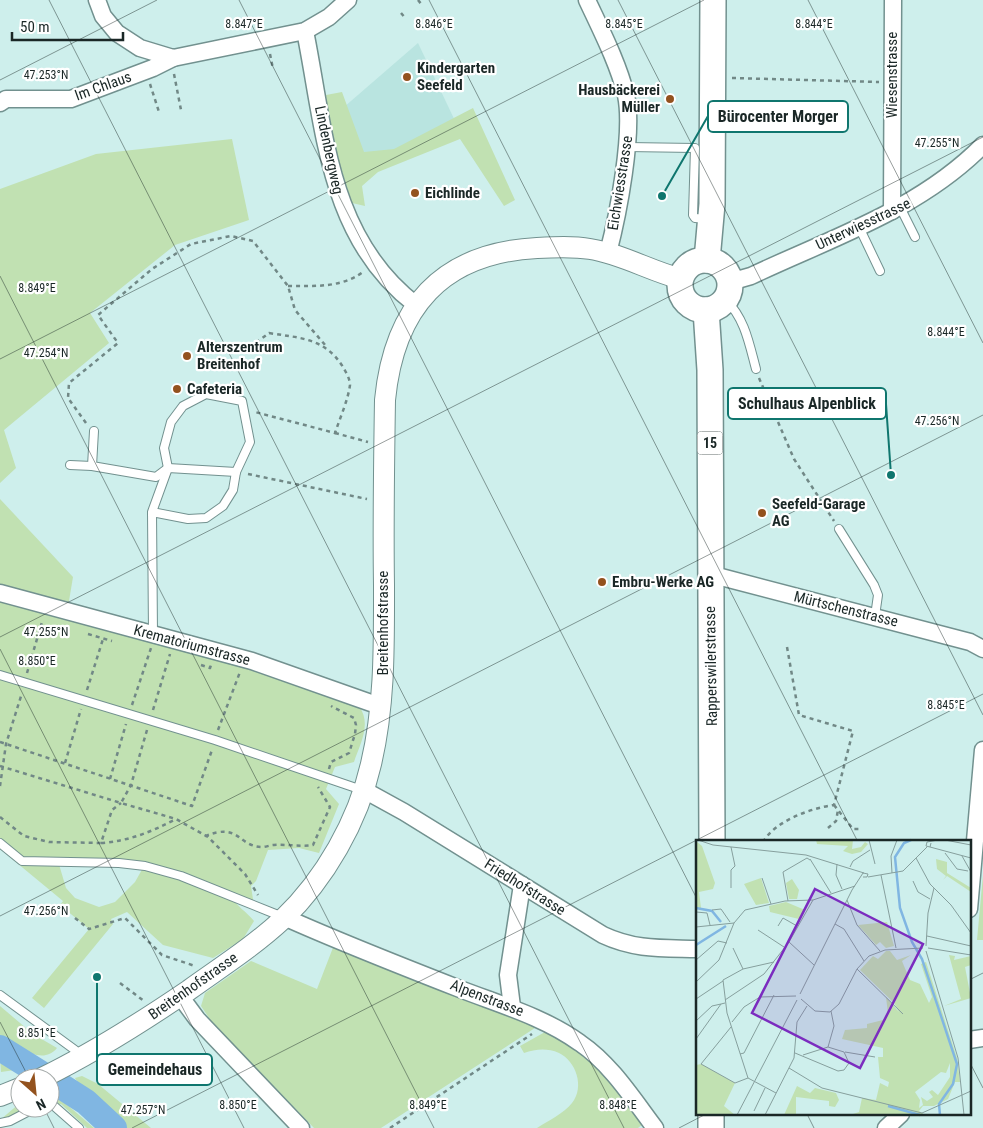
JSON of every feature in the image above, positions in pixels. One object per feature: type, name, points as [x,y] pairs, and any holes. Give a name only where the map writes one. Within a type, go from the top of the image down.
[{"type":"main road","points":[[708,260],[711,220],[704,148],[713,0]]},
{"type":"main road","points":[[708,260],[720,265],[729,276],[721,297],[691,306],[684,299],[680,289],[681,279],[685,270],[693,263],[708,260]]},
{"type":"main road","name":"Rapperswilerstrasse","points":[[712,840],[710,370],[721,297]]},
{"type":"street","points":[[96,0],[103,16],[117,33],[140,48],[173,58]]},
{"type":"street","name":"Im Chlaus","points":[[2,98],[71,99],[145,71],[173,58],[305,31],[329,17],[348,0]]},
{"type":"street","name":"Eichwiesstrasse","points":[[587,0],[626,96],[627,147],[608,253]]},
{"type":"street","name":"Wiesenstrasse","points":[[893,0],[896,209]]},
{"type":"street","name":"Lindenbergweg","points":[[305,31],[332,172],[340,202],[356,237],[375,264],[416,305]]},
{"type":"street","name":"Unterwiesstrasse","points":[[721,297],[751,276],[896,209],[949,176],[983,145]]},
{"type":"street","name":"Breitenhofstrasse","points":[[57,1068],[73,1057],[154,1014],[256,943],[284,918],[314,883],[352,822],[371,765],[381,704],[384,400],[394,348],[400,332],[416,305],[437,283],[452,272],[498,254],[514,250],[554,247],[591,249],[608,253],[681,279]]},
{"type":"street","name":"Mürtschenstrasse","points":[[710,576],[722,577],[875,616],[982,647]]},
{"type":"street","name":"Krematoriumstrasse","points":[[0,593],[252,661],[371,703],[381,704]]},
{"type":"street","points":[[970,899],[981,793],[983,750]]},
{"type":"street","name":"Friedhofstrasse","points":[[364,790],[404,812],[622,944],[636,947],[696,949]]},
{"type":"street","points":[[512,1007],[508,975],[522,885]]},
{"type":"street","name":"Alpenstrasse","points":[[284,918],[512,1007],[548,1023],[600,1059],[655,1128]]},
{"type":"street","points":[[180,996],[197,1019],[301,1128]]},
{"type":"street","points":[[970,1040],[983,1038]]},
{"type":"street","points":[[886,1128],[899,1116]]},
{"type":"lane","points":[[627,147],[704,148]]},
{"type":"lane","points":[[896,209],[915,237]]},
{"type":"lane","points":[[859,227],[880,271]]},
{"type":"lane","points":[[721,297],[736,310],[744,324],[756,369]]},
{"type":"lane","points":[[152,512],[188,519],[206,518],[223,506],[233,490],[236,472],[250,442],[242,401],[206,394],[183,406],[171,422],[164,448],[168,468],[152,512],[153,635]]},
{"type":"lane","points":[[92,466],[94,431]]},
{"type":"lane","points":[[70,465],[92,466],[156,477],[168,468],[236,472]]},
{"type":"lane","points":[[839,529],[874,585],[878,595],[875,616]]},
{"type":"lane","points":[[0,675],[150,719],[364,790]]},
{"type":"lane","points":[[0,843],[22,861],[119,863],[145,866],[181,876],[284,918]]},
{"type":"lane","points":[[0,995],[73,1057]]},
{"type":"lane","points":[[60,1113],[79,1128]]},
{"type":"lane","points":[[0,1123],[16,1118]]},
{"type":"path","points":[[418,0],[422,5]]},
{"type":"path","points":[[401,12],[406,19]]},
{"type":"path","points":[[173,58],[172,68],[181,110]]},
{"type":"path","points":[[145,71],[159,112]]},
{"type":"path","points":[[724,78],[893,82]]},
{"type":"path","points":[[94,431],[68,398],[69,383],[118,343],[98,315],[152,269],[191,244],[231,236],[253,241],[288,286],[295,310],[336,355],[346,372],[350,384],[335,433]]},
{"type":"path","points":[[288,286],[326,286],[351,281],[375,264]]},
{"type":"path","points":[[233,344],[253,345],[269,333],[297,337],[326,346]]},
{"type":"path","points":[[756,369],[794,459],[839,529]]},
{"type":"path","points":[[244,410],[374,444]]},
{"type":"path","points":[[236,472],[373,500]]},
{"type":"path","points":[[34,619],[51,624]]},
{"type":"path","points":[[0,786],[1,766],[6,744],[42,622]]},
{"type":"path","points":[[86,634],[113,641]]},
{"type":"path","points":[[787,647],[799,715],[853,731],[834,804],[853,829],[859,830]]},
{"type":"path","points":[[141,648],[157,652]]},
{"type":"path","points":[[164,653],[178,657]]},
{"type":"path","points":[[101,843],[112,810],[121,803],[131,786],[170,654]]},
{"type":"path","points":[[194,662],[210,668],[212,662]]},
{"type":"path","points":[[231,669],[248,675]]},
{"type":"path","points":[[0,742],[192,806],[240,672]]},
{"type":"path","points":[[205,836],[216,832],[232,832],[249,844],[263,847],[273,845],[313,845],[330,806],[318,787],[310,782],[323,767],[329,769],[331,762],[349,754],[356,725],[354,718],[328,704]]},
{"type":"path","points":[[1,766],[176,819],[205,836],[220,848],[228,859],[245,874],[252,888]]},
{"type":"path","points":[[764,840],[768,833],[777,826],[820,806],[834,804]]},
{"type":"path","points":[[828,828],[836,820],[838,810]]},
{"type":"path","points":[[0,817],[24,836],[49,842],[101,843],[123,842],[151,832],[176,819]]},
{"type":"path","points":[[75,918],[89,929],[125,918],[162,955],[199,967]]},
{"type":"path","points":[[120,984],[146,1002]]},
{"type":"path","points":[[390,1128],[531,1035]]},
{"type":"shaded area","name":"Kindergarten Seefeld","points":[[418,43],[457,125],[357,170],[336,114]]},
{"type":"green space","points":[[342,92],[364,152],[394,149],[473,108],[515,200],[504,206],[460,139],[378,172],[362,186],[365,206],[352,203],[330,134],[326,95]]},
{"type":"green space","points":[[232,139],[249,220],[175,245],[90,313],[109,343],[4,430],[16,468],[0,483],[0,189],[96,154]]},
{"type":"green space","points":[[0,499],[73,577],[68,607],[0,587]]},
{"type":"green space","points":[[0,596],[304,684],[359,706],[363,713],[365,720],[364,734],[354,762],[335,767],[326,789],[339,804],[319,853],[299,848],[268,850],[256,881],[251,886],[254,906],[231,896],[254,921],[243,939],[213,958],[163,945],[127,912],[111,919],[113,924],[44,1008],[32,998],[89,929],[60,905],[63,901],[0,849]],"holes":[[[58,861],[144,866],[135,882],[115,902],[99,907],[75,898],[66,888]]]},
{"type":"green space","points":[[983,875],[983,940],[977,940]]},
{"type":"green space","points":[[334,945],[538,1026],[381,1128],[314,1128],[211,1021],[201,1006],[205,993],[251,961],[317,989]]},
{"type":"green space","points":[[0,1006],[33,1034],[57,1048],[51,1053],[37,1055],[29,1053],[0,1036]]},
{"type":"green space","points":[[545,1032],[577,1049],[601,1070],[643,1124],[638,1128],[537,1128],[569,1107],[576,1097],[578,1090],[577,1075],[565,1057],[555,1051],[546,1050],[524,1053],[520,1046]]},
{"type":"green space","points":[[0,1056],[15,1065],[15,1068],[10,1068],[10,1071],[1,1072]]},
{"type":"green space","points":[[82,1076],[98,1084],[151,1128],[127,1128],[106,1107],[81,1088],[75,1078]]},
{"type":"green space","points":[[60,1099],[94,1128],[87,1128],[61,1104]]},
{"type":"green space","points":[[10,1112],[10,1118],[16,1118],[10,1121],[0,1120]]},
{"type":"waterway","points":[[0,1048],[32,1068]]},
{"type":"waterway","points":[[60,1085],[86,1102],[114,1128]]},
{"type":"place","name":"Kindergarten Seefeld","points":[[407,77]]},
{"type":"place","name":"Hausbäckerei Müller","points":[[670,99]]},
{"type":"place","name":"Eichlinde","points":[[415,193]]},
{"type":"place","name":"Bürocenter Morger","points":[[662,196]]},
{"type":"place","name":"Alterszentrum Breitenhof","points":[[187,356]]},
{"type":"place","name":"Cafeteria","points":[[177,389]]},
{"type":"place","name":"Schulhaus Alpenblick","points":[[891,475]]},
{"type":"place","name":"Seefeld-Garage AG","points":[[762,513]]},
{"type":"place","name":"Embru-Werke AG","points":[[602,582]]},
{"type":"place","name":"Gemeindehaus","points":[[97,977]]}]
